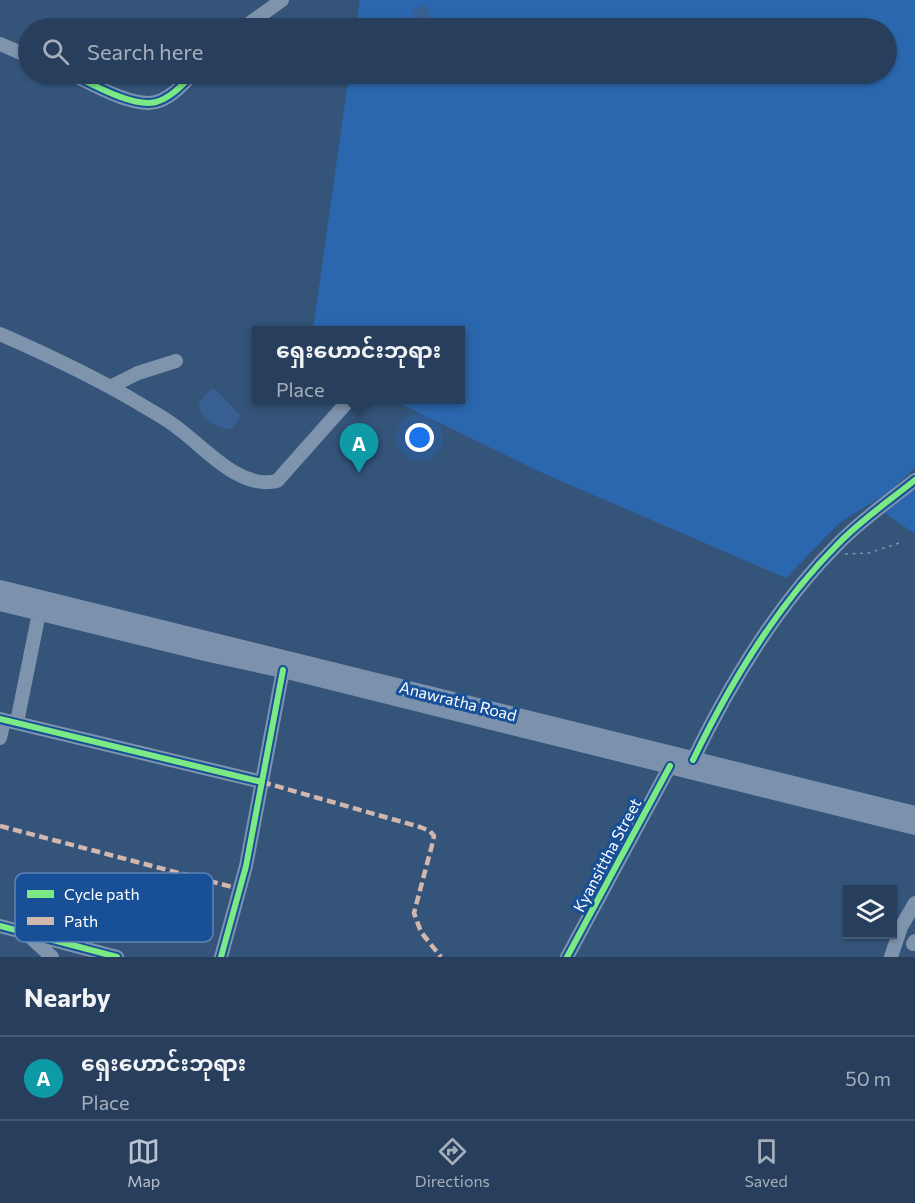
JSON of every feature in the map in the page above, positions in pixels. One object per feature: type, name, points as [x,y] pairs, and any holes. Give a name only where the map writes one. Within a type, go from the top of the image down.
[{"type":"main road","name":"Anawratha Road","points":[[4,597],[39,613],[108,622]]},
{"type":"main road","name":"Anawratha Road","points":[[4,597],[515,721],[915,826]]},
{"type":"main road","name":"Anawratha Road","points":[[211,648],[283,670],[313,671]]},
{"type":"main road","name":"Anawratha Road","points":[[672,761],[693,760],[915,814]]},
{"type":"street","points":[[257,18],[282,0]]},
{"type":"street","points":[[0,44],[18,52]]},
{"type":"street","points":[[93,84],[125,99],[155,102],[184,84]]},
{"type":"street","points":[[0,334],[110,387],[179,428],[207,453],[242,476],[268,483],[278,481],[345,404]]},
{"type":"street","points":[[110,387],[138,373],[176,362]]},
{"type":"street","points":[[693,760],[719,709],[789,600],[829,553],[855,528],[915,480]]},
{"type":"street","points":[[0,738],[39,613]]},
{"type":"street","points":[[221,957],[246,866],[283,670]]},
{"type":"street","points":[[7,720],[262,782]]},
{"type":"street","name":"Kyansittha Street","points":[[567,957],[672,761]]},
{"type":"street","points":[[891,957],[901,927],[915,903]]},
{"type":"street","points":[[0,926],[15,930]]},
{"type":"street","points":[[36,942],[52,957]]},
{"type":"street","points":[[60,942],[117,957]]},
{"type":"path","points":[[829,553],[853,555],[869,553],[899,543]]},
{"type":"shaded area","points":[[360,0],[915,0],[915,468],[889,492],[839,523],[786,578],[538,471],[401,404],[465,404],[465,326],[314,326],[348,84],[897,84],[897,18],[357,18]]},
{"type":"shaded area","points":[[425,5],[431,18],[412,18],[417,7]]},
{"type":"shaded area","points":[[211,389],[216,390],[241,416],[231,429],[214,425],[202,414],[199,403]]},
{"type":"shaded area","points":[[915,483],[915,534],[882,511]]},
{"type":"marked path","points":[[262,782],[430,831],[434,836],[414,913],[421,932],[441,957]]},
{"type":"marked path","points":[[0,826],[179,873]]},
{"type":"marked path","points":[[213,882],[240,889]]},
{"type":"cycle path","points":[[92,84],[136,102],[147,103],[167,97],[182,84]]},
{"type":"cycle path","points":[[693,760],[756,646],[795,593],[847,535],[915,480]]},
{"type":"cycle path","points":[[221,957],[246,866],[283,670]]},
{"type":"cycle path","points":[[0,719],[262,782]]},
{"type":"cycle path","points":[[567,957],[670,766]]},
{"type":"cycle path","points":[[0,926],[15,930]]},
{"type":"cycle path","points":[[60,942],[117,957]]},
{"type":"place","name":"ရှေးဟောင်းဘုရား","points":[[359,473]]}]
